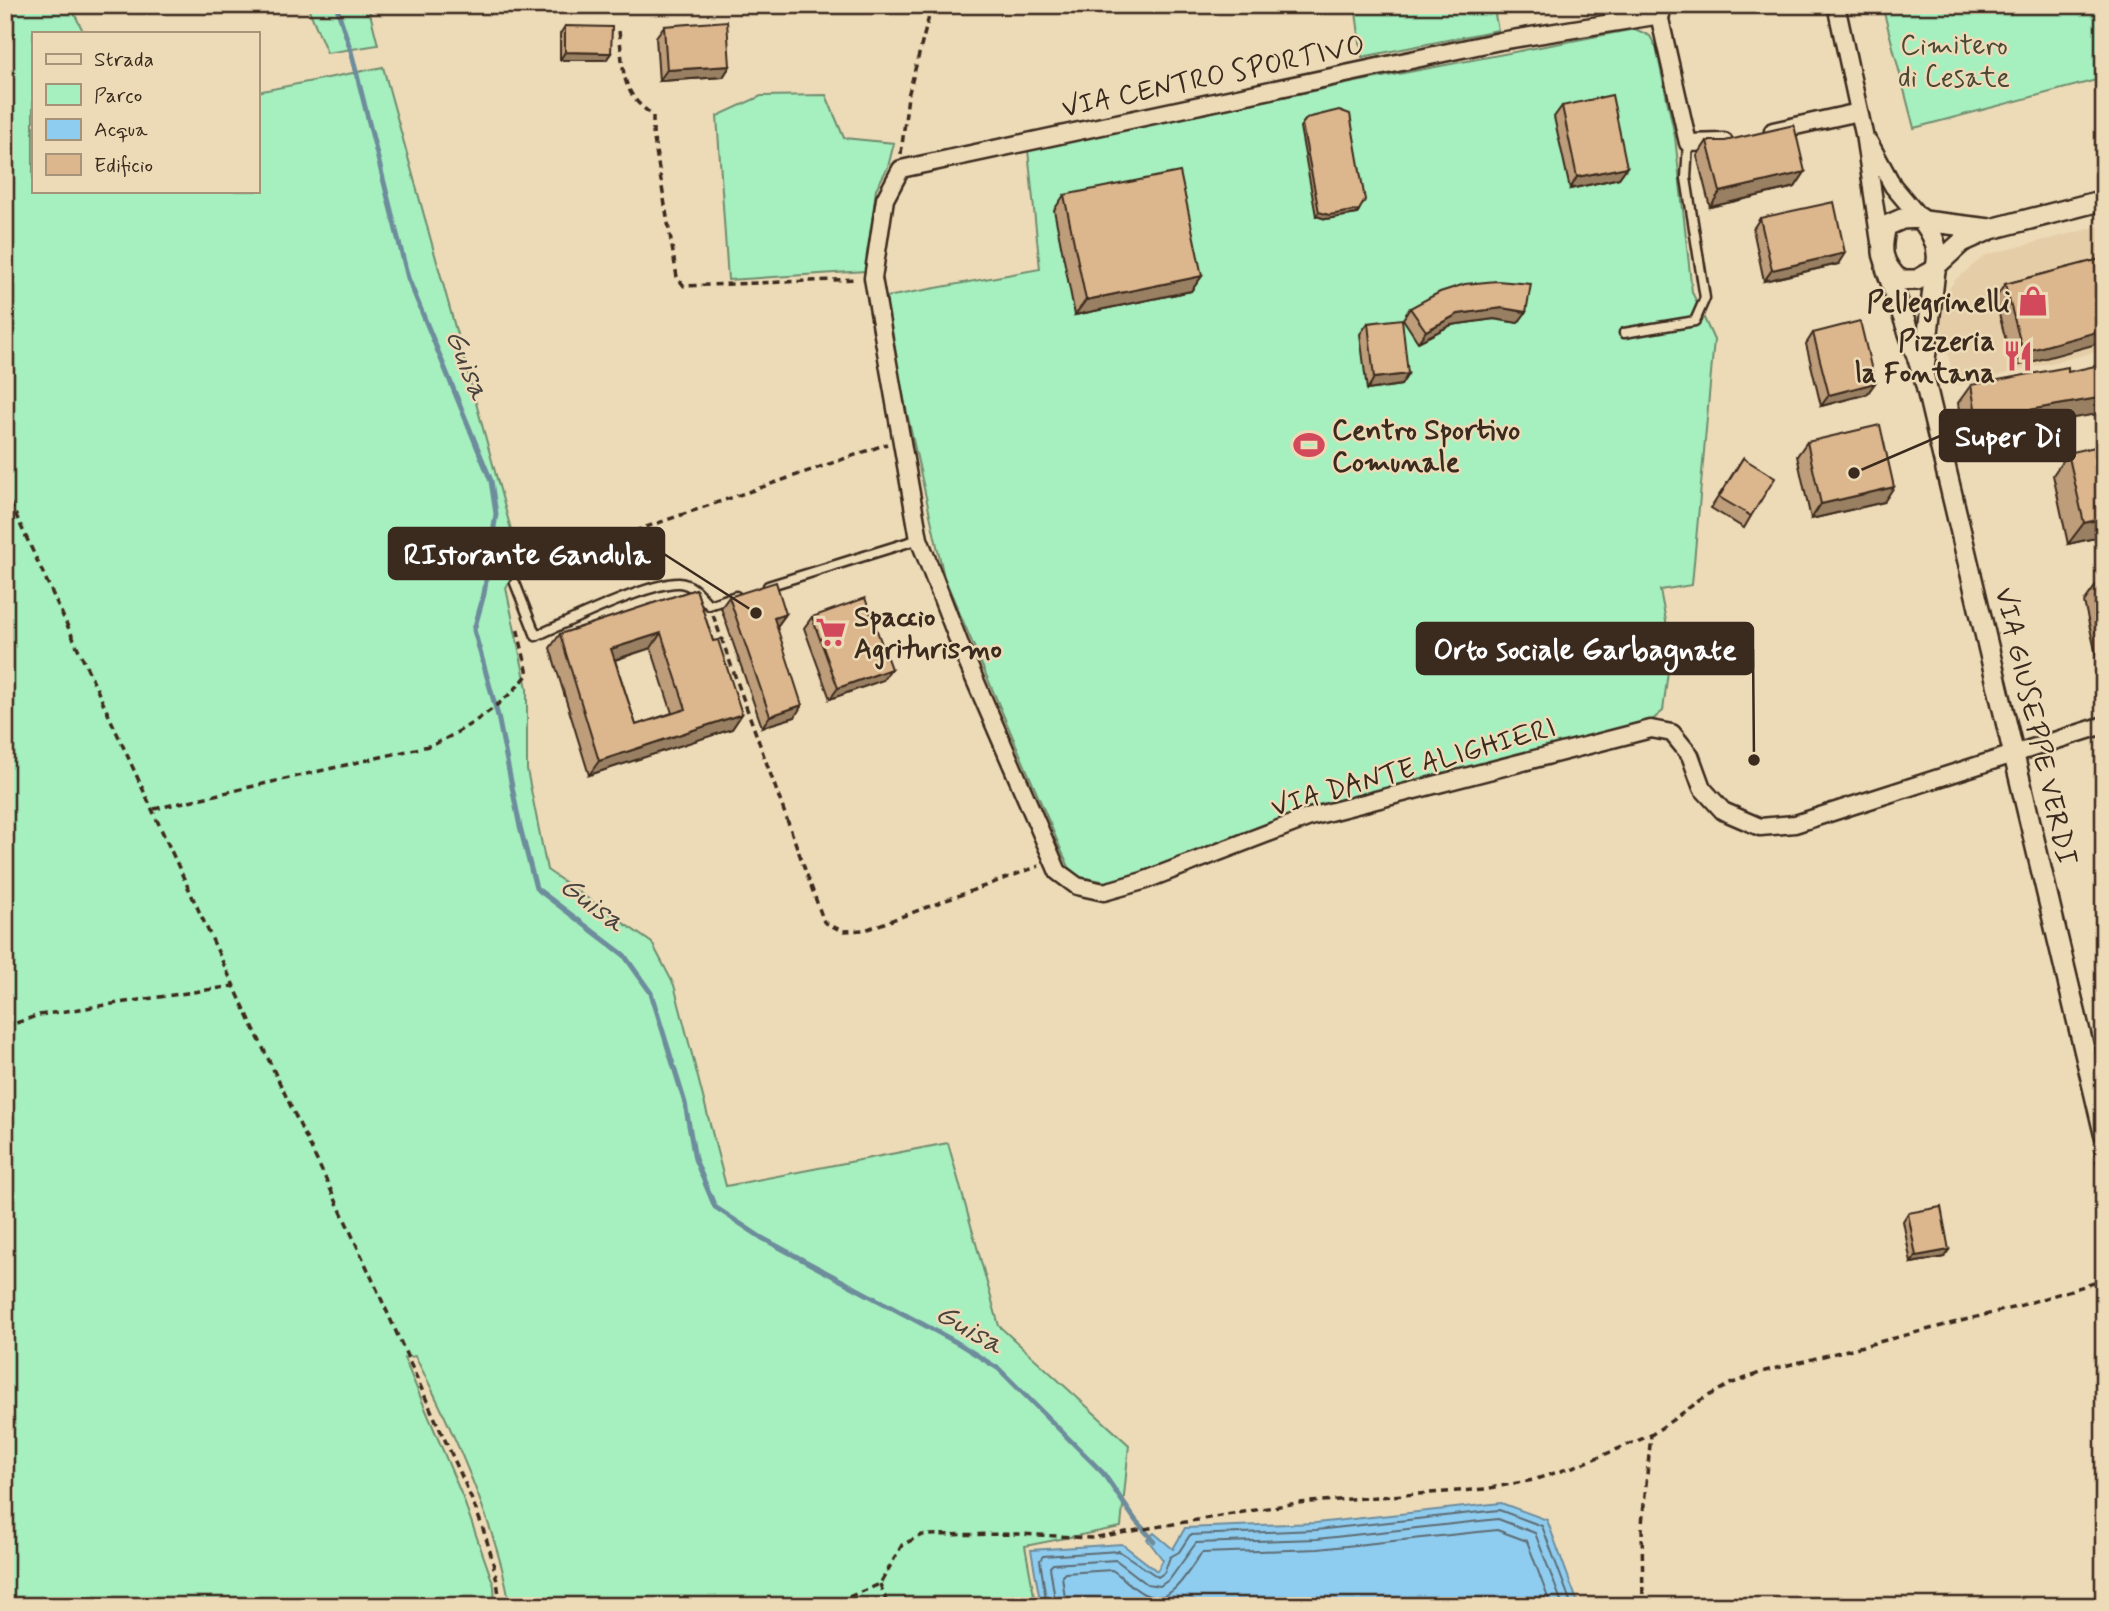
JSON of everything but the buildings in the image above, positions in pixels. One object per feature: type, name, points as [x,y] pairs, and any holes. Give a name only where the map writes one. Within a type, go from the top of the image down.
[{"type":"street","points":[[1836,5],[1864,134],[1881,247],[1886,268],[1899,279],[1917,280],[1936,267],[1962,242],[1991,229],[2104,201]]},
{"type":"street","name":"VIA CENTRO SPORTIVO","points":[[901,169],[1500,41],[1659,10]]},
{"type":"street","points":[[1659,10],[1688,143],[1712,145],[1859,112]]},
{"type":"street","points":[[1864,134],[1893,186],[1922,219],[1934,240],[1936,267]]},
{"type":"street","name":"VIA DANTE ALIGHIERI","points":[[901,169],[885,199],[873,278],[919,539],[961,650],[1051,861],[1058,872],[1077,886],[1104,891],[1143,881],[1310,817],[1651,729],[1672,733],[1690,755],[1702,788],[1723,811],[1760,827],[1795,824],[2104,725]]},
{"type":"street","points":[[1881,247],[1886,226],[1902,219],[1922,219],[1991,229]]},
{"type":"street","name":"VIA GIUSEPPE VERDI","points":[[1923,373],[1936,267]]},
{"type":"street","name":"VIA GIUSEPPE VERDI","points":[[1886,268],[1923,373],[2104,1133]]},
{"type":"lane","points":[[1624,333],[1695,321],[1705,298],[1686,178],[1688,143]]},
{"type":"lane","points":[[762,588],[919,539]]},
{"type":"lane","points":[[515,583],[536,636],[631,597],[679,583],[693,587],[709,605],[748,592]]},
{"type":"path","points":[[901,169],[908,96],[932,5]]},
{"type":"path","points":[[620,31],[626,89],[638,105],[653,115],[653,133],[677,277],[684,286],[873,278]]},
{"type":"path","points":[[515,583],[539,564],[902,439]]},
{"type":"path","points":[[5,492],[154,808],[233,986],[360,1250],[469,1494],[498,1581],[500,1606]]},
{"type":"path","points":[[709,605],[824,922],[842,931],[865,930],[1051,861]]},
{"type":"path","points":[[154,808],[433,745],[455,735],[503,698],[528,674],[516,620]]},
{"type":"path","points":[[5,1027],[38,1015],[233,986]]},
{"type":"path","points":[[827,1606],[880,1584],[902,1545],[922,1535],[1021,1534],[1091,1538],[1297,1503],[1485,1489],[1533,1480],[1582,1464],[1651,1435],[1700,1400],[1730,1384],[1765,1371],[2012,1308],[2104,1280]]},
{"type":"path","points":[[1643,1606],[1642,1524],[1651,1435]]},
{"type":"path","points":[[880,1584],[888,1606]]},
{"type":"shaded area","points":[[2104,225],[2104,358],[2100,351],[1955,386],[1941,323],[1942,299],[1956,279],[1986,255]]},
{"type":"green space","points":[[5,5],[70,5],[84,32],[32,32],[32,192],[259,192],[259,92],[383,67],[520,562],[506,588],[527,688],[527,770],[547,870],[652,943],[674,985],[726,1186],[948,1143],[999,1326],[1129,1445],[1121,1527],[1025,1546],[1036,1606],[510,1606],[495,1545],[472,1478],[415,1356],[404,1358],[463,1498],[494,1586],[495,1606],[5,1606]]},
{"type":"green space","points":[[307,5],[368,5],[378,45],[327,53]]},
{"type":"green space","points":[[1355,5],[1493,5],[1498,30],[1362,57]]},
{"type":"green space","name":"Cimitero di Cesate","points":[[1882,5],[2104,5],[2104,78],[1914,128]]},
{"type":"green space","name":"Centro Sportivo Comunale","points":[[1635,29],[1650,36],[1656,47],[1675,137],[1692,292],[1714,340],[1692,585],[1660,590],[1671,647],[1663,711],[1651,721],[1303,810],[1142,872],[1108,882],[1079,877],[1070,869],[1062,852],[944,577],[881,298],[1040,269],[1028,150],[1356,82]]},
{"type":"green space","points":[[826,95],[844,138],[894,143],[888,167],[876,189],[866,271],[728,280],[717,116],[761,96]]},
{"type":"water","points":[[1501,1503],[1547,1520],[1579,1606],[1041,1606],[1031,1550],[1122,1544],[1157,1571],[1163,1560],[1147,1539],[1154,1533],[1173,1549],[1185,1528],[1316,1523]]},
{"type":"waterway","name":"Guisa","points":[[336,5],[351,51],[408,278],[491,481],[496,514],[484,594],[474,630],[498,716],[520,827],[536,888],[624,955],[651,993],[685,1103],[695,1159],[715,1207],[762,1238],[956,1342],[999,1369],[1103,1473],[1136,1521],[1154,1541]]},
{"type":"place","name":"Pellegrinelli","points":[[2033,301]]},
{"type":"place","name":"Pizzeria la Fontana","points":[[2018,356]]},
{"type":"place","name":"Centro Sportivo Comunale","points":[[1309,445]]},
{"type":"place","name":"Super Di","points":[[1854,473]]},
{"type":"place","name":"RIstorante Gandula","points":[[756,613]]},
{"type":"place","name":"Spaccio Agriturismo","points":[[831,632]]},
{"type":"place","name":"Orto sociale Garbagnate","points":[[1754,760]]}]
